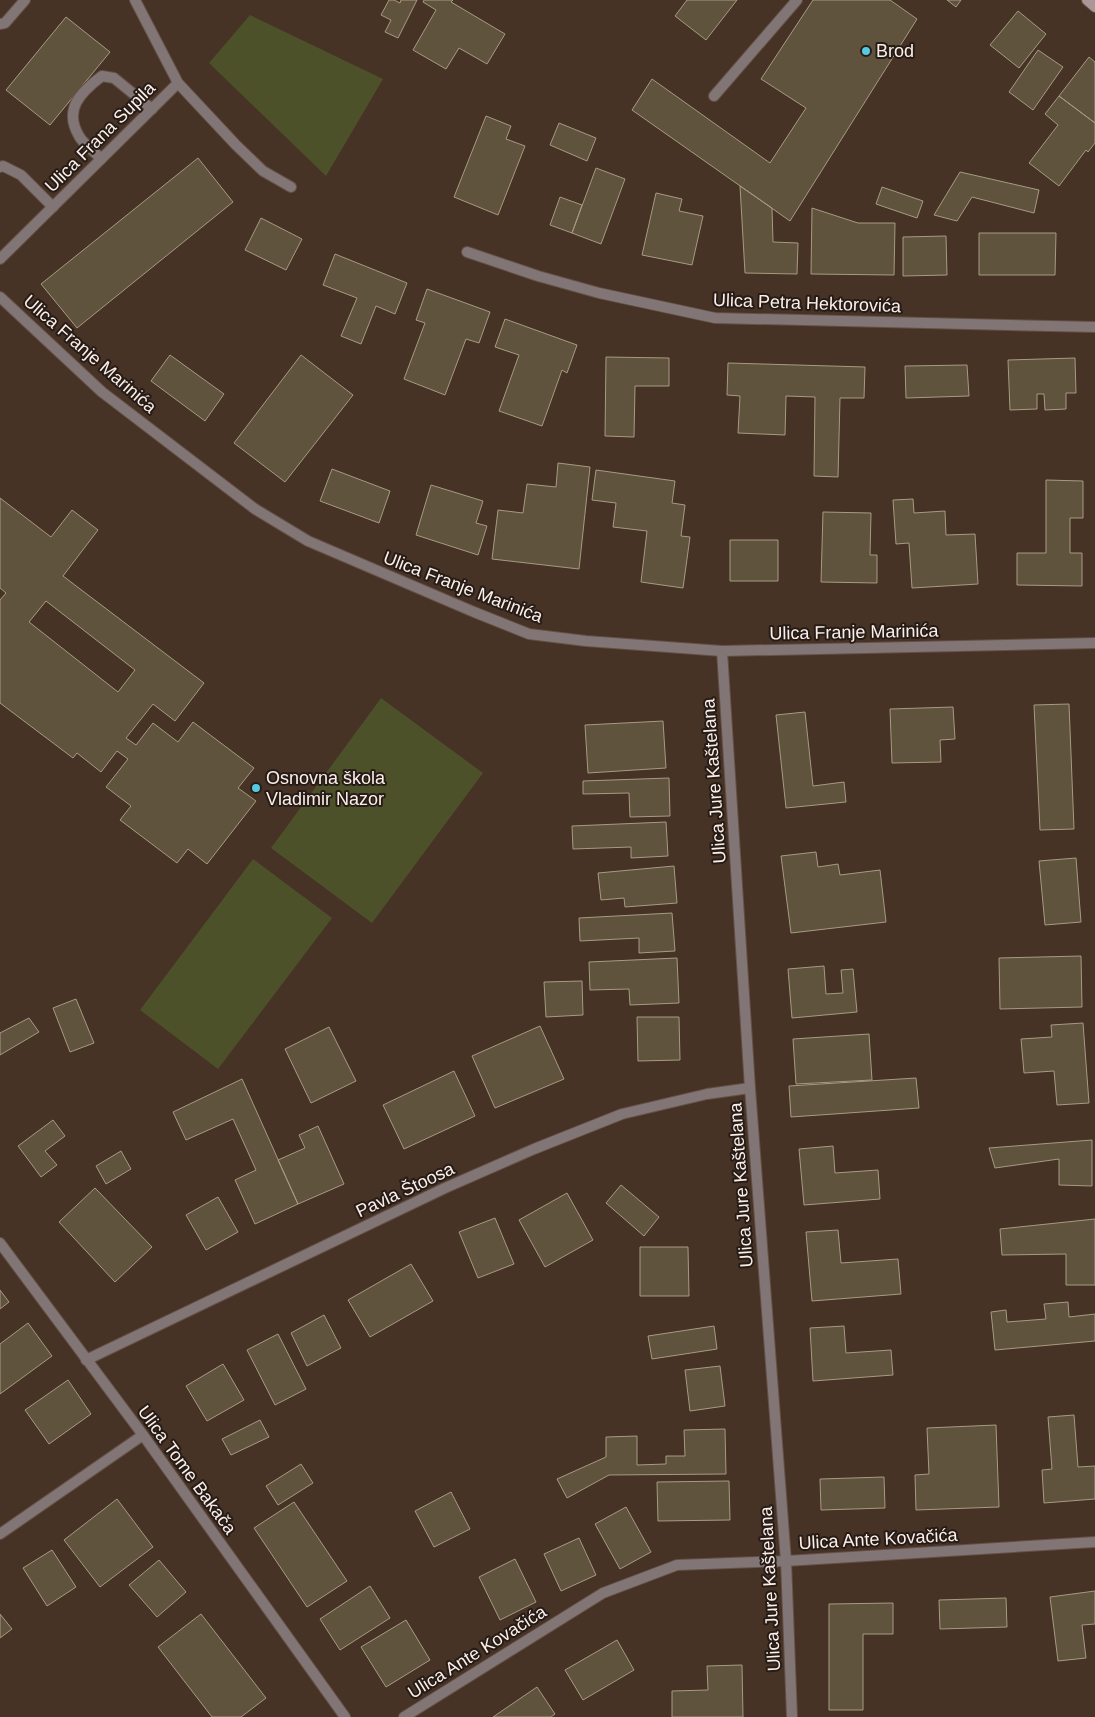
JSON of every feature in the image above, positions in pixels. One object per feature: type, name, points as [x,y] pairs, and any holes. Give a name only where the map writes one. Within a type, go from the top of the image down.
[{"type":"main road","points":[[1087,0],[1095,7]]},
{"type":"street","points":[[0,24],[5,23],[25,0]]},
{"type":"street","name":"Ulica Frana Supila","points":[[0,259],[178,83],[135,0]]},
{"type":"street","points":[[714,96],[797,0]]},
{"type":"street","points":[[102,159],[79,136],[73,122],[76,101],[89,86],[102,76],[114,78],[152,109]]},
{"type":"street","points":[[178,83],[263,171],[291,187]]},
{"type":"street","points":[[0,167],[3,166],[21,175],[53,207]]},
{"type":"street","name":"Ulica Petra Hektorovića","points":[[467,252],[538,276],[599,293],[715,318],[1095,327]]},
{"type":"street","name":"Ulica Franje Marinića","points":[[0,297],[102,392],[256,510],[308,541],[529,634],[586,642],[722,651],[1095,643]]},
{"type":"street","name":"Ulica Jure Kaštelana","points":[[722,651],[750,1088],[786,1560],[792,1717]]},
{"type":"street","name":"Pavla Štoosa","points":[[86,1360],[445,1188],[534,1149],[622,1114],[707,1094],[750,1088]]},
{"type":"street","name":"Ulica Tome Bakača","points":[[0,1243],[143,1435],[345,1717]]},
{"type":"street","points":[[0,1534],[143,1435]]},
{"type":"street","name":"Ulica Ante Kovačića","points":[[404,1717],[603,1593],[677,1565],[1095,1542]]},
{"type":"green space","points":[[250,15],[383,79],[326,176],[209,63]]},
{"type":"green space","points":[[381,698],[483,773],[372,923],[271,848]]},
{"type":"green space","points":[[253,859],[332,918],[218,1069],[140,1010]]},
{"type":"building","points":[[389,0],[400,3],[401,0],[417,0],[398,38],[385,32],[391,20],[381,15]]},
{"type":"building","points":[[424,0],[453,0],[451,2],[505,34],[487,64],[459,48],[446,69],[413,50],[436,10],[423,2]]},
{"type":"building","points":[[687,0],[737,0],[706,40],[675,16]]},
{"type":"building","points":[[813,0],[890,0],[917,19],[790,221],[632,110],[652,79],[770,163],[806,108],[761,79]]},
{"type":"building","points":[[947,0],[961,0],[956,7]]},
{"type":"building","points":[[1018,11],[1046,34],[1019,68],[990,45]]},
{"type":"building","points":[[66,17],[110,52],[50,125],[6,90]]},
{"type":"building","points":[[1038,50],[1063,67],[1033,110],[1009,92]]},
{"type":"building","points":[[1089,57],[1095,62],[1095,123],[1059,96]]},
{"type":"building","points":[[1059,96],[1095,123],[1095,143],[1088,152],[1086,150],[1059,186],[1029,163],[1058,125],[1045,114]]},
{"type":"building","points":[[486,116],[511,126],[506,139],[525,146],[498,215],[454,197]]},
{"type":"building","points":[[559,123],[596,138],[587,161],[550,145]]},
{"type":"building","points":[[198,158],[233,202],[77,328],[41,284]]},
{"type":"building","points":[[596,168],[625,179],[601,244],[572,233]]},
{"type":"building","points":[[960,172],[1039,190],[1034,213],[972,197],[957,221],[934,215]]},
{"type":"building","points":[[740,186],[772,208],[773,242],[798,243],[797,274],[745,273]]},
{"type":"building","points":[[882,187],[923,201],[917,218],[876,204]]},
{"type":"building","points":[[656,193],[682,199],[679,211],[703,216],[692,265],[642,255]]},
{"type":"building","points":[[560,197],[582,205],[572,233],[550,225]]},
{"type":"building","points":[[812,208],[858,223],[895,223],[894,275],[811,274]]},
{"type":"building","points":[[261,218],[302,239],[286,270],[245,250]]},
{"type":"building","points":[[979,233],[1056,233],[1055,275],[979,275]]},
{"type":"building","points":[[946,236],[947,275],[903,276],[903,237]]},
{"type":"building","points":[[335,254],[407,283],[395,314],[376,306],[361,344],[341,336],[357,298],[323,285]]},
{"type":"building","points":[[427,289],[490,312],[479,343],[466,339],[445,395],[404,379],[425,323],[416,320]]},
{"type":"building","points":[[505,319],[577,345],[567,373],[562,370],[542,426],[499,411],[519,355],[495,347]]},
{"type":"building","points":[[170,355],[224,394],[205,421],[151,381]]},
{"type":"building","points":[[301,355],[353,395],[285,482],[234,443]]},
{"type":"building","points":[[606,357],[669,358],[669,386],[635,386],[634,437],[605,436]]},
{"type":"building","points":[[1075,358],[1076,393],[1066,393],[1066,409],[1045,410],[1044,394],[1037,394],[1037,409],[1010,410],[1008,360]]},
{"type":"building","points":[[728,363],[865,367],[864,398],[840,398],[838,477],[814,476],[815,397],[786,396],[785,435],[738,433],[740,396],[727,395]]},
{"type":"building","points":[[967,365],[969,396],[906,398],[905,366]]},
{"type":"building","points":[[558,463],[590,467],[579,569],[492,559],[498,510],[523,513],[527,484],[556,487]]},
{"type":"building","points":[[332,469],[390,491],[379,523],[320,501]]},
{"type":"building","points":[[596,470],[675,481],[672,503],[685,505],[681,536],[690,537],[683,588],[641,582],[647,531],[613,527],[616,503],[592,500]]},
{"type":"building","points":[[1046,480],[1083,481],[1083,518],[1070,518],[1070,553],[1082,553],[1082,586],[1017,585],[1017,553],[1046,553]]},
{"type":"building","points":[[431,485],[483,501],[476,523],[487,526],[478,555],[416,535]]},
{"type":"building","points":[[0,498],[51,537],[72,510],[98,530],[63,576],[204,683],[175,721],[153,704],[126,738],[136,745],[153,723],[178,742],[193,722],[254,768],[238,788],[256,801],[207,864],[188,849],[177,863],[120,820],[131,806],[106,787],[128,759],[117,751],[101,772],[77,753],[73,758],[0,703],[0,600],[6,593],[0,588]],"holes":[[[46,601],[135,670],[118,692],[29,622]]]},
{"type":"building","points":[[913,499],[914,513],[945,511],[946,535],[975,534],[978,584],[912,588],[909,543],[896,544],[893,500]]},
{"type":"building","points":[[823,512],[871,513],[870,555],[877,555],[877,583],[821,582]]},
{"type":"building","points":[[730,540],[778,540],[778,581],[730,581]]},
{"type":"building","points":[[1069,704],[1074,829],[1040,830],[1034,705]]},
{"type":"building","points":[[953,707],[955,739],[940,740],[941,762],[892,763],[890,709]]},
{"type":"building","points":[[805,712],[813,786],[844,782],[846,802],[786,808],[776,715]]},
{"type":"building","points":[[663,721],[666,768],[588,773],[585,725]]},
{"type":"building","points":[[669,778],[670,816],[630,817],[629,793],[583,794],[583,781]]},
{"type":"building","points":[[666,822],[668,856],[631,858],[631,847],[573,849],[572,826]]},
{"type":"building","points":[[816,852],[818,867],[838,864],[840,875],[880,870],[886,922],[791,933],[781,856]]},
{"type":"building","points":[[1076,858],[1081,922],[1045,925],[1039,861]]},
{"type":"building","points":[[674,866],[677,903],[625,907],[624,898],[601,900],[598,873]]},
{"type":"building","points":[[672,913],[675,951],[639,953],[639,938],[580,941],[579,918]]},
{"type":"building","points":[[1081,956],[1082,1007],[1000,1009],[999,958]]},
{"type":"building","points":[[677,958],[679,1003],[630,1005],[629,989],[590,990],[589,962]]},
{"type":"building","points":[[824,966],[826,994],[843,993],[841,970],[853,969],[857,1012],[792,1018],[788,969]]},
{"type":"building","points":[[582,981],[583,1015],[546,1017],[544,982]]},
{"type":"building","points":[[76,999],[94,1043],[70,1052],[53,1008]]},
{"type":"building","points":[[637,1017],[679,1017],[680,1060],[638,1061]]},
{"type":"building","points":[[29,1018],[39,1032],[0,1055],[0,1033]]},
{"type":"building","points":[[1083,1023],[1089,1103],[1057,1105],[1054,1071],[1024,1073],[1021,1039],[1052,1037],[1051,1025]]},
{"type":"building","points":[[540,1026],[564,1079],[495,1108],[472,1056]]},
{"type":"building","points":[[329,1027],[356,1081],[311,1103],[285,1049]]},
{"type":"building","points":[[869,1034],[872,1080],[796,1084],[793,1039]]},
{"type":"building","points":[[454,1071],[475,1116],[404,1149],[383,1105]]},
{"type":"building","points":[[916,1078],[919,1108],[791,1117],[789,1086]]},
{"type":"building","points":[[242,1079],[298,1204],[255,1224],[235,1180],[256,1170],[233,1119],[186,1140],[173,1112]]},
{"type":"building","points":[[53,1120],[65,1136],[45,1151],[57,1165],[41,1177],[18,1146]]},
{"type":"building","points":[[318,1126],[344,1184],[298,1204],[278,1160],[305,1148],[299,1135]]},
{"type":"building","points":[[1092,1140],[1092,1186],[1059,1185],[1059,1159],[995,1168],[989,1148]]},
{"type":"building","points":[[833,1146],[835,1173],[878,1170],[880,1199],[804,1205],[799,1149]]},
{"type":"building","points":[[121,1151],[131,1169],[106,1184],[96,1166]]},
{"type":"building","points":[[621,1185],[659,1217],[644,1236],[606,1203]]},
{"type":"building","points":[[95,1188],[152,1247],[115,1282],[59,1222]]},
{"type":"building","points":[[567,1193],[593,1240],[545,1267],[519,1220]]},
{"type":"building","points":[[218,1197],[238,1232],[206,1250],[186,1215]]},
{"type":"building","points":[[495,1218],[514,1264],[478,1278],[459,1232]]},
{"type":"building","points":[[1095,1219],[1095,1285],[1066,1285],[1066,1254],[1002,1255],[1000,1229]]},
{"type":"building","points":[[838,1230],[841,1263],[898,1259],[901,1294],[812,1301],[806,1232]]},
{"type":"building","points":[[640,1247],[688,1247],[689,1296],[640,1296]]},
{"type":"building","points":[[411,1264],[433,1301],[370,1337],[348,1300]]},
{"type":"building","points":[[0,1290],[9,1302],[0,1309]]},
{"type":"building","points":[[1068,1302],[1069,1317],[1095,1314],[1095,1341],[995,1350],[991,1312],[1006,1310],[1007,1322],[1046,1319],[1044,1304]]},
{"type":"building","points":[[324,1315],[341,1348],[307,1366],[291,1333]]},
{"type":"building","points":[[28,1323],[52,1356],[0,1394],[0,1344]]},
{"type":"building","points":[[714,1326],[717,1349],[652,1359],[648,1336]]},
{"type":"building","points":[[844,1326],[846,1353],[891,1350],[893,1375],[813,1381],[810,1328]]},
{"type":"building","points":[[278,1334],[306,1389],[275,1405],[247,1350]]},
{"type":"building","points":[[223,1364],[244,1400],[207,1421],[186,1386]]},
{"type":"building","points":[[720,1366],[725,1406],[690,1411],[685,1370]]},
{"type":"building","points":[[68,1380],[91,1414],[49,1444],[25,1410]]},
{"type":"building","points":[[1074,1415],[1078,1467],[1095,1466],[1095,1499],[1044,1503],[1042,1470],[1052,1469],[1048,1417]]},
{"type":"building","points":[[260,1420],[269,1437],[231,1455],[222,1439]]},
{"type":"building","points":[[996,1425],[999,1507],[916,1510],[915,1475],[929,1474],[927,1428]]},
{"type":"building","points":[[725,1429],[726,1474],[609,1475],[567,1498],[557,1479],[606,1457],[606,1437],[637,1436],[637,1465],[666,1464],[666,1456],[685,1456],[684,1430]]},
{"type":"building","points":[[301,1464],[313,1483],[278,1505],[266,1486]]},
{"type":"building","points":[[884,1477],[885,1508],[821,1510],[820,1479]]},
{"type":"building","points":[[729,1481],[730,1520],[658,1521],[657,1482]]},
{"type":"building","points":[[451,1492],[470,1529],[434,1547],[415,1511]]},
{"type":"building","points":[[117,1499],[153,1547],[100,1587],[64,1540]]},
{"type":"building","points":[[294,1502],[347,1581],[307,1607],[254,1528]]},
{"type":"building","points":[[626,1507],[651,1552],[620,1569],[595,1524]]},
{"type":"building","points":[[579,1538],[596,1575],[561,1591],[544,1554]]},
{"type":"building","points":[[52,1550],[76,1587],[47,1606],[23,1568]]},
{"type":"building","points":[[515,1559],[536,1602],[500,1620],[479,1577]]},
{"type":"building","points":[[159,1560],[186,1592],[157,1617],[129,1585]]},
{"type":"building","points":[[370,1586],[390,1618],[340,1650],[320,1619]]},
{"type":"building","points":[[1095,1591],[1095,1624],[1082,1625],[1086,1658],[1058,1661],[1050,1597]]},
{"type":"building","points":[[1006,1598],[1007,1627],[940,1629],[939,1600]]},
{"type":"building","points":[[893,1603],[893,1634],[863,1634],[863,1710],[829,1710],[829,1604]]},
{"type":"building","points":[[0,1614],[12,1629],[0,1638]]},
{"type":"building","points":[[201,1614],[266,1698],[241,1717],[212,1717],[158,1647]]},
{"type":"building","points":[[406,1620],[430,1660],[386,1687],[361,1647]]},
{"type":"building","points":[[617,1640],[634,1670],[583,1700],[565,1670]]},
{"type":"building","points":[[742,1665],[743,1717],[672,1717],[672,1691],[708,1690],[707,1666]]},
{"type":"building","points":[[537,1687],[555,1714],[551,1717],[493,1717]]},
{"type":"place","name":"Brod","points":[[866,51]]},
{"type":"place","name":"Osnovna škola Vladimir Nazor","points":[[256,788]]}]
